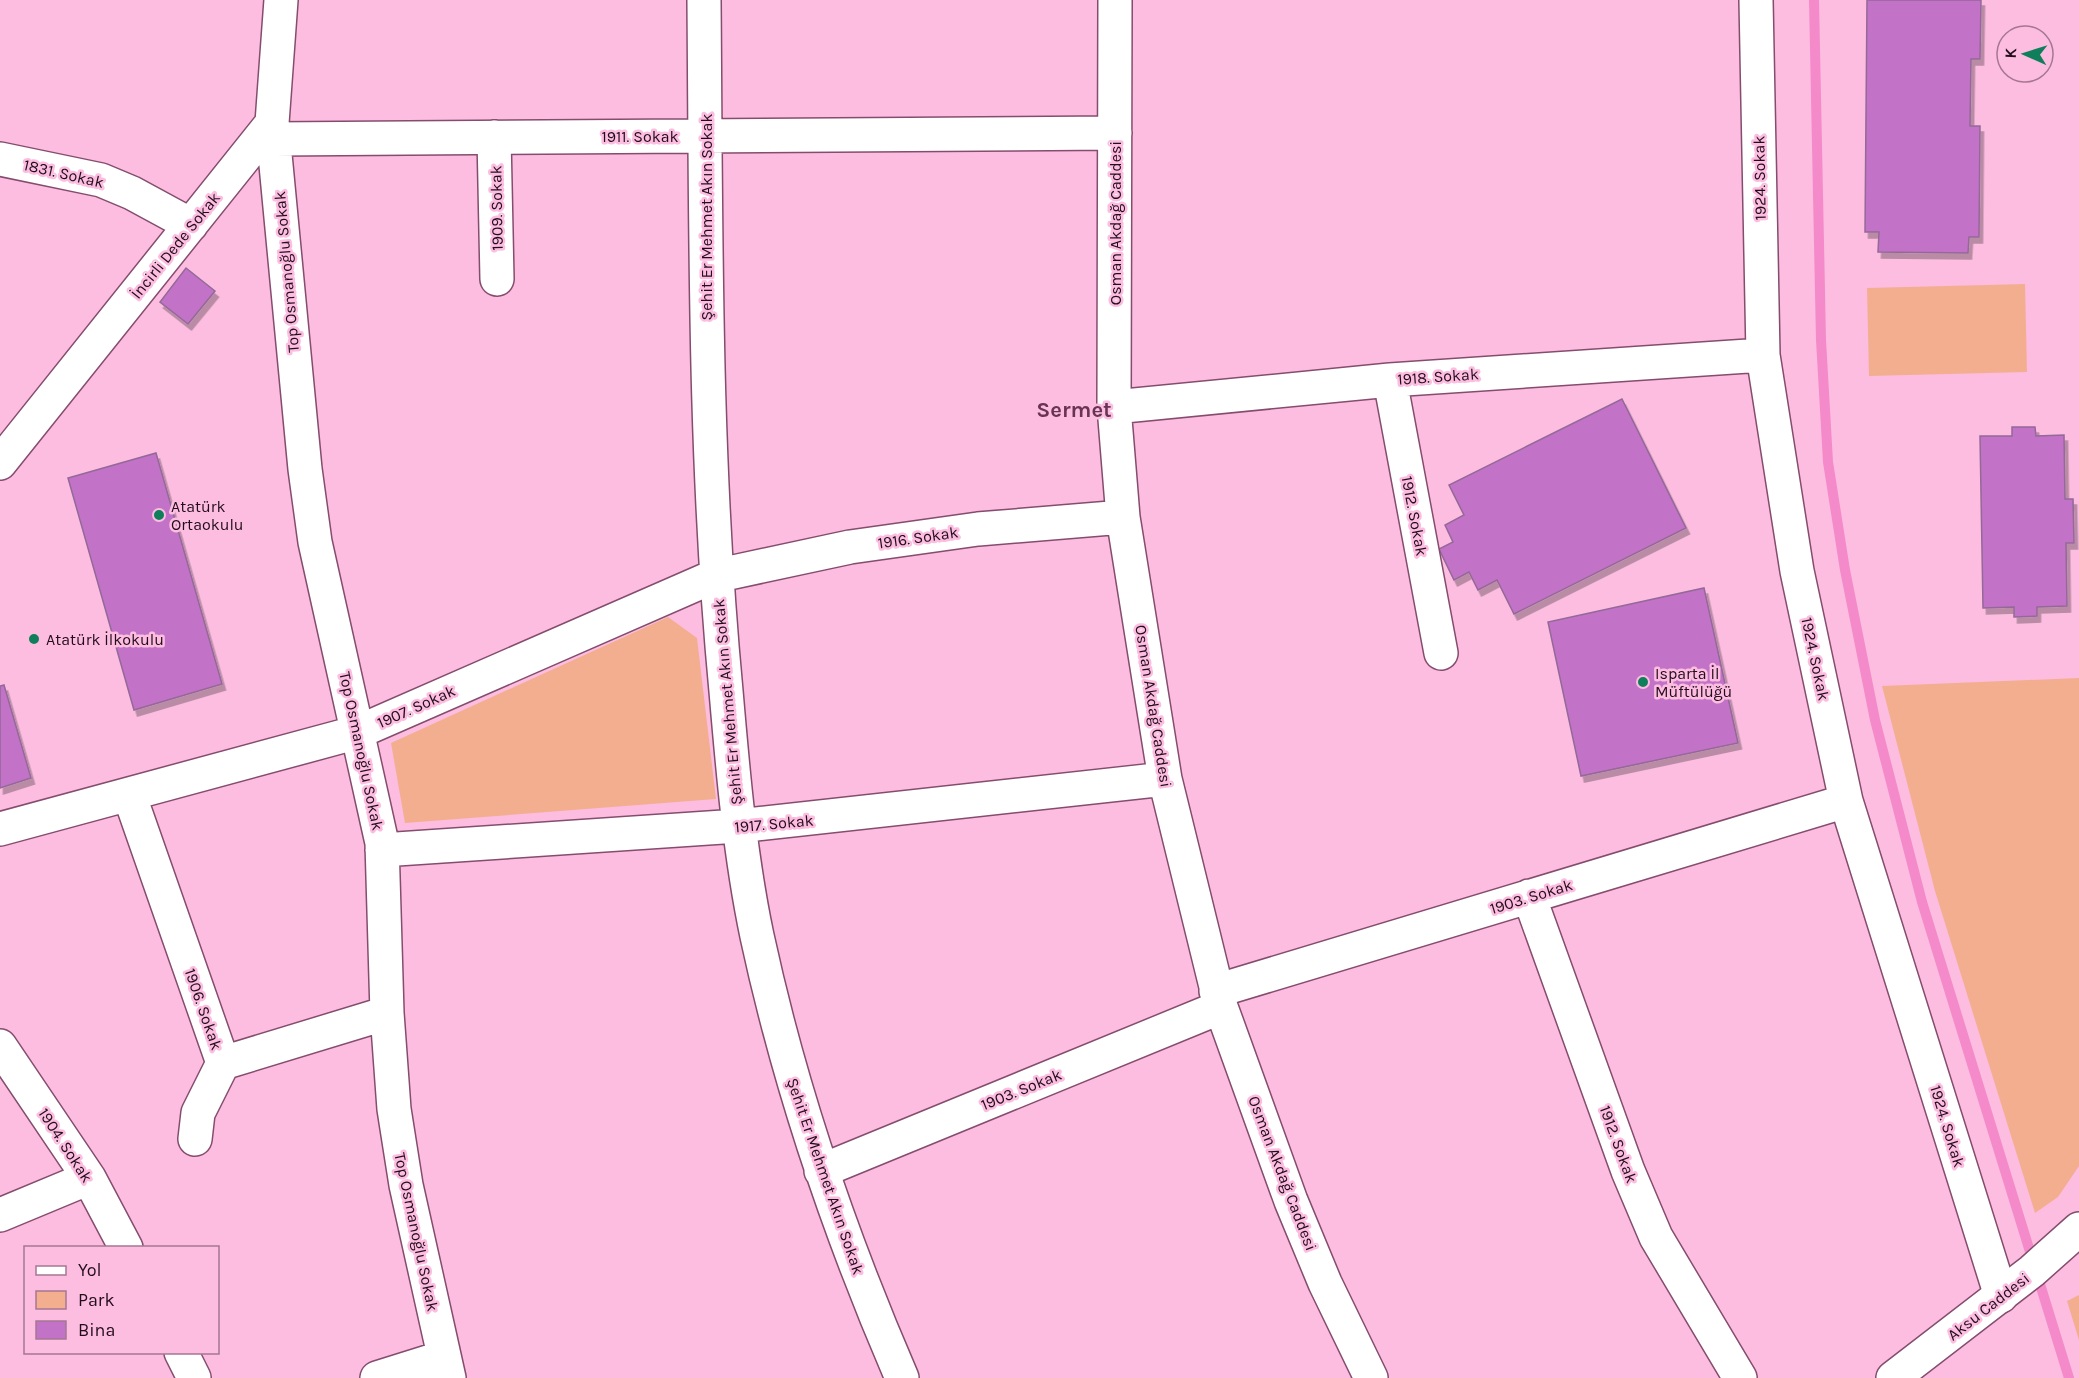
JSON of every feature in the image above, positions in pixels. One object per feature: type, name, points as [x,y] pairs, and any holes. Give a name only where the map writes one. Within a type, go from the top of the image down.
[{"type":"street","points":[[273,131],[281,0]]},
{"type":"street","name":"Şehit Er Mehmet Akın Sokak","points":[[704,0],[707,344],[715,576],[738,826],[757,933],[783,1050],[821,1171],[848,1247],[902,1378]]},
{"type":"street","name":"Osman Akdağ Caddesi","points":[[1115,0],[1114,407],[1123,518],[1165,779],[1219,999],[1295,1211],[1325,1283],[1371,1378]]},
{"type":"street","name":"1924. Sokak","points":[[1756,0],[1762,355],[1797,571],[1846,801],[2001,1296]]},
{"type":"street","name":"1911. Sokak","points":[[273,131],[494,137],[1115,133]]},
{"type":"street","name":"İncirli Dede Sokak","points":[[0,463],[191,225],[273,131]]},
{"type":"street","name":"Top Osmanoğlu Sokak","points":[[273,131],[305,469],[315,542],[382,850],[387,1013],[394,1109],[406,1185],[447,1367]]},
{"type":"street","name":"1909. Sokak","points":[[494,137],[497,279]]},
{"type":"street","name":"1831. Sokak","points":[[0,159],[101,180],[132,193],[191,225]]},
{"type":"street","name":"1918. Sokak","points":[[1114,407],[1390,380],[1762,355]]},
{"type":"street","name":"1912. Sokak","points":[[1390,380],[1441,653]]},
{"type":"street","name":"1916. Sokak","points":[[715,576],[850,547],[978,529],[1123,518]]},
{"type":"street","name":"1907. Sokak","points":[[0,829],[358,732],[715,576]]},
{"type":"street","name":"1917. Sokak","points":[[382,850],[738,826],[1165,779]]},
{"type":"street","name":"1906. Sokak","points":[[129,794],[223,1063],[387,1013]]},
{"type":"street","name":"1903. Sokak","points":[[821,1171],[1219,999],[1529,896],[1846,801]]},
{"type":"street","name":"1912. Sokak","points":[[1529,896],[1628,1171],[1656,1237],[1740,1378]]},
{"type":"street","name":"1904. Sokak","points":[[0,1046],[88,1178],[125,1246]]},
{"type":"street","points":[[195,1139],[198,1113],[223,1063]]},
{"type":"street","points":[[0,1215],[88,1178]]},
{"type":"street","name":"Aksu Caddesi","points":[[1893,1378],[2001,1296],[2076,1233]]},
{"type":"street","points":[[182,1354],[194,1378]]},
{"type":"street","points":[[377,1378],[447,1367]]},
{"type":"green space","points":[[2025,284],[2027,372],[1869,376],[1867,288]]},
{"type":"green space","points":[[668,617],[697,638],[716,799],[405,823],[391,743]]},
{"type":"green space","points":[[2079,678],[2079,1166],[2058,1197],[2035,1213],[1935,891],[1882,686]]},
{"type":"green space","points":[[2079,1295],[2079,1340],[2067,1301]]},
{"type":"building","points":[[1867,0],[1981,0],[1980,59],[1971,59],[1970,126],[1980,126],[1979,237],[1969,237],[1968,253],[1878,252],[1879,232],[1865,232]]},
{"type":"building","points":[[186,268],[215,291],[188,324],[160,302]]},
{"type":"building","points":[[1622,399],[1686,528],[1514,614],[1497,580],[1478,590],[1469,572],[1454,580],[1439,549],[1453,542],[1445,525],[1464,515],[1449,485]]},
{"type":"building","points":[[2012,427],[2035,427],[2036,436],[2064,435],[2065,499],[2073,499],[2074,543],[2066,543],[2067,606],[2037,607],[2037,616],[2014,617],[2014,607],[1983,608],[1980,436],[2012,436]]},
{"type":"building","points":[[156,453],[222,684],[134,710],[68,478]]},
{"type":"building","name":"Isparta İl Müftülüğü","points":[[1704,588],[1738,743],[1581,776],[1548,622]]},
{"type":"building","points":[[4,685],[31,778],[0,788],[0,686]]},
{"type":"waterway","points":[[1814,0],[1821,340],[1828,462],[1845,570],[1875,720],[1922,902],[2069,1378]]},
{"type":"place","name":"Atatürk Ortaokulu","points":[[159,515]]},
{"type":"place","name":"Atatürk İlkokulu","points":[[34,639]]},
{"type":"place","name":"Isparta İl Müftülüğü","points":[[1643,682]]},
{"type":"district","name":"Sermet","points":[[1074,409]]}]
